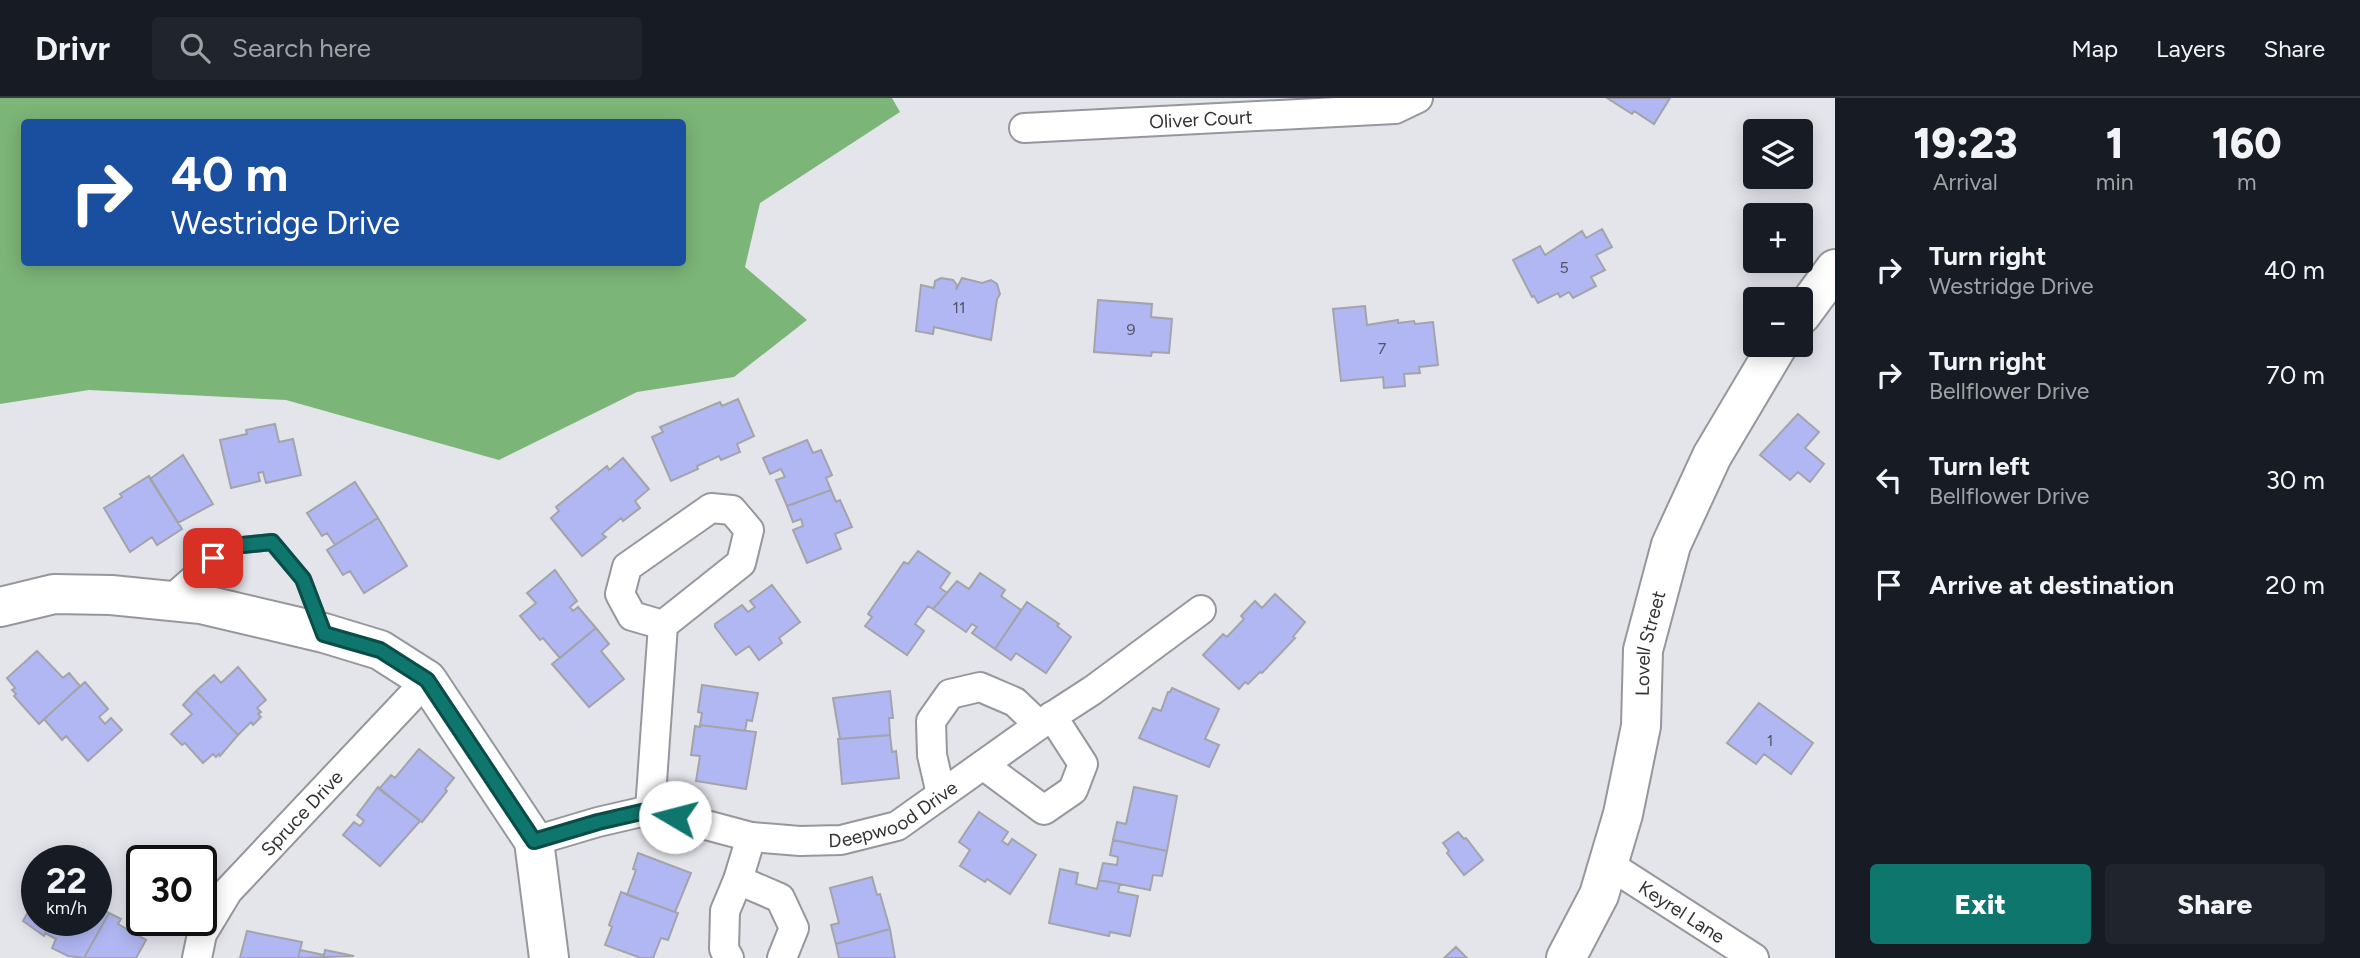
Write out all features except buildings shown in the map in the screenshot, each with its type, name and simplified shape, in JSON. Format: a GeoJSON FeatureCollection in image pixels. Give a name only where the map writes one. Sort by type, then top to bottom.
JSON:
{"type":"FeatureCollection","features":[{"type":"Feature","properties":{"kind":"street","name":"Oliver Court"},"geometry":{"type":"LineString","coordinates":[[1024,128],[1395,109],[1418,98]]}},
{"type":"Feature","properties":{"kind":"street"},"geometry":{"type":"LineString","coordinates":[[1813,299],[1835,269]]}},
{"type":"Feature","properties":{"kind":"street","name":"Lovell Street"},"geometry":{"type":"LineString","coordinates":[[1566,958],[1599,895],[1623,814],[1642,726],[1643,650],[1671,545],[1712,456],[1771,357]]}},
{"type":"Feature","properties":{"kind":"street"},"geometry":{"type":"LineString","coordinates":[[650,810],[663,625],[741,563],[749,530],[732,510],[711,508],[627,567],[620,594],[632,616],[663,625]]}},
{"type":"Feature","properties":{"kind":"street"},"geometry":{"type":"LineString","coordinates":[[0,607],[54,594],[111,595],[201,604],[380,650],[427,680],[534,841],[549,958]]}},
{"type":"Feature","properties":{"kind":"street","name":"Deepwood Drive"},"geometry":{"type":"LineString","coordinates":[[534,841],[650,810],[751,837],[800,841],[841,840],[897,826],[1093,690],[1201,610]]}},
{"type":"Feature","properties":{"kind":"street","name":"Spruce Drive"},"geometry":{"type":"LineString","coordinates":[[197,958],[202,934],[228,891],[427,680]]}},
{"type":"Feature","properties":{"kind":"street"},"geometry":{"type":"LineString","coordinates":[[941,794],[932,755],[931,721],[950,694],[980,687],[1015,702],[1045,721],[1083,764],[1073,790],[1044,810],[983,765]]}},
{"type":"Feature","properties":{"kind":"street"},"geometry":{"type":"LineString","coordinates":[[729,958],[724,948],[725,911],[751,837]]}},
{"type":"Feature","properties":{"kind":"street","name":"Keyrel Lane"},"geometry":{"type":"LineString","coordinates":[[1608,864],[1754,958]]}},
{"type":"Feature","properties":{"kind":"street"},"geometry":{"type":"LineString","coordinates":[[738,880],[780,898],[794,928],[782,958]]}},
{"type":"Feature","properties":{"kind":"lane"},"geometry":{"type":"LineString","coordinates":[[161,600],[193,570],[233,546],[272,542],[303,579],[324,634]]}},
{"type":"Feature","properties":{"kind":"green space"},"geometry":{"type":"Polygon","coordinates":[[[0,98],[892,98],[900,112],[760,203],[745,267],[807,320],[734,377],[637,392],[499,460],[286,400],[89,390],[0,404],[0,98]]]}},
{"type":"Feature","properties":{"kind":"route"},"geometry":{"type":"LineString","coordinates":[[213,558],[233,546],[272,542],[303,579],[324,634],[380,650],[427,680],[534,841],[650,810],[675,817]]}}]}
